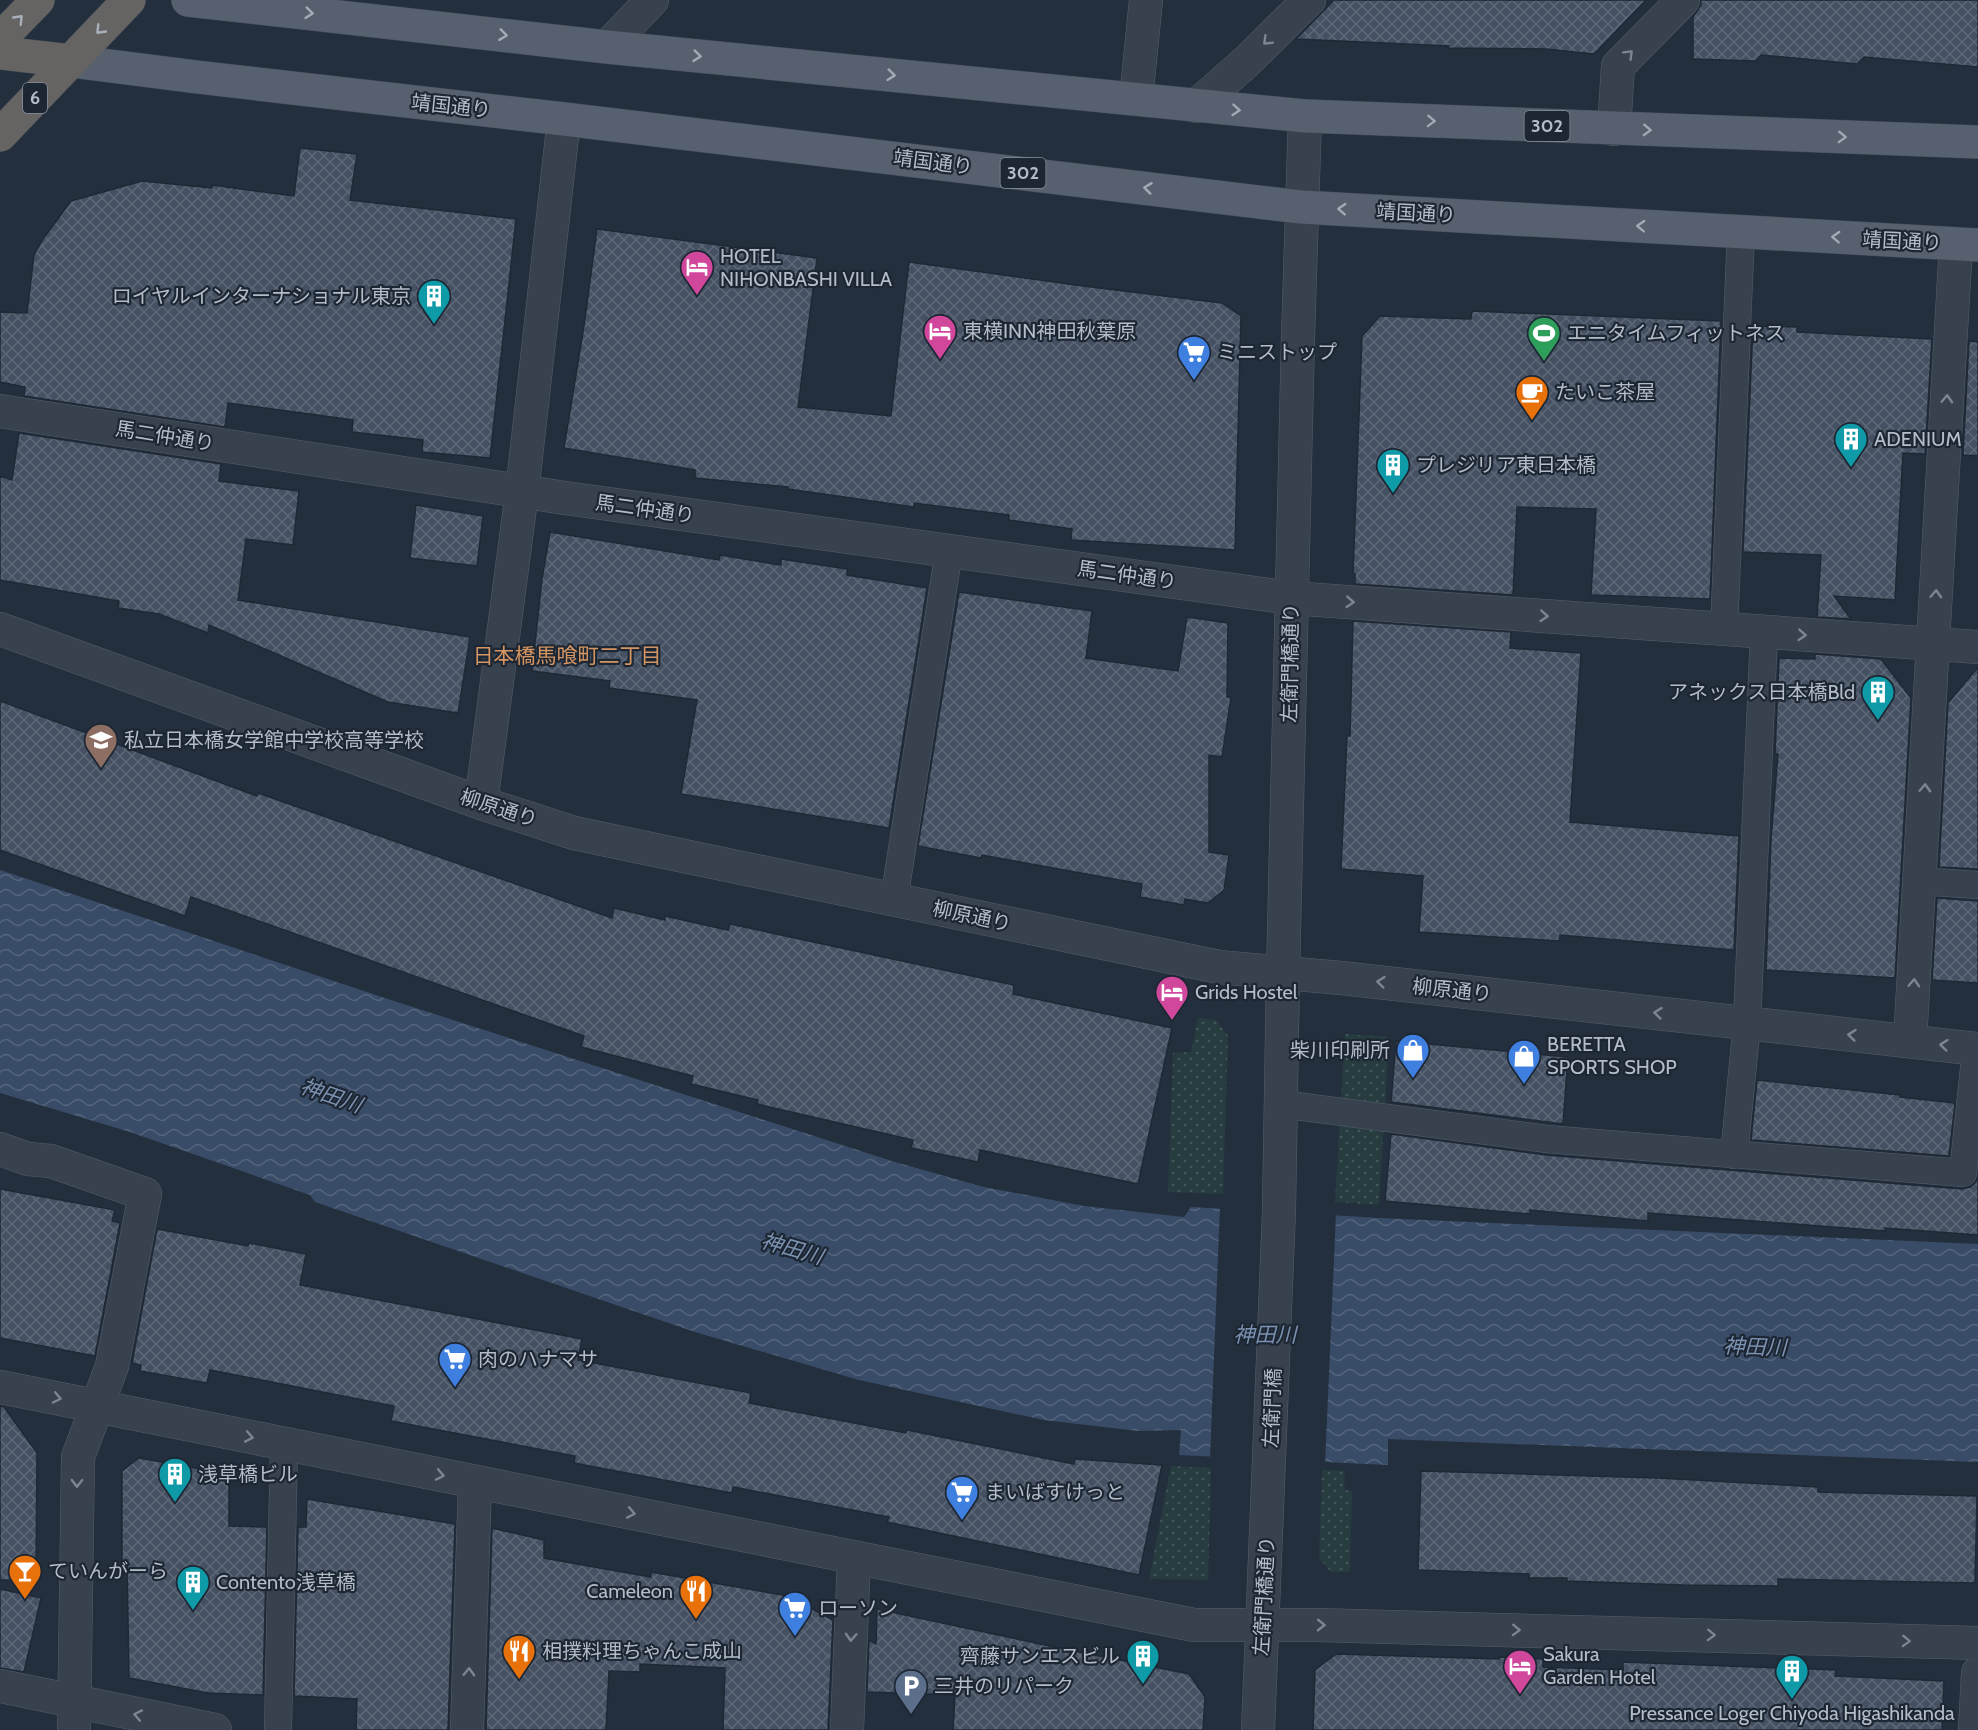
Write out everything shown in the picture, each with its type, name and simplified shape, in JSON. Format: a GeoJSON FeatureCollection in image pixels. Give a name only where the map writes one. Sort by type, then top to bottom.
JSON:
{"type":"FeatureCollection","features":[{"type":"Feature","properties":{"kind":"highway"},"geometry":{"type":"LineString","coordinates":[[0,39],[38,0]]}},
{"type":"Feature","properties":{"kind":"highway","name":"6"},"geometry":{"type":"LineString","coordinates":[[0,135],[129,0]]}},
{"type":"Feature","properties":{"kind":"highway"},"geometry":{"type":"LineString","coordinates":[[0,53],[71,61]]}},
{"type":"Feature","properties":{"kind":"main road","name":"302"},"geometry":{"type":"LineString","coordinates":[[188,0],[607,47],[1305,116],[1978,142]]}},
{"type":"Feature","properties":{"kind":"main road"},"geometry":{"type":"LineString","coordinates":[[374,0],[406,24]]}},
{"type":"Feature","properties":{"kind":"main road","name":"靖国通り"},"geometry":{"type":"LineString","coordinates":[[71,61],[1301,207],[1967,244]]}},
{"type":"Feature","properties":{"kind":"street"},"geometry":{"type":"LineString","coordinates":[[607,47],[652,0]]}},
{"type":"Feature","properties":{"kind":"street"},"geometry":{"type":"LineString","coordinates":[[1136,99],[1146,0]]}},
{"type":"Feature","properties":{"kind":"street"},"geometry":{"type":"LineString","coordinates":[[1196,106],[1245,63],[1309,0]]}},
{"type":"Feature","properties":{"kind":"street"},"geometry":{"type":"LineString","coordinates":[[1614,129],[1618,66],[1683,0]]}},
{"type":"Feature","properties":{"kind":"street","name":"左衛門橋通り"},"geometry":{"type":"LineString","coordinates":[[1280,1210],[1283,973],[1305,116]]}},
{"type":"Feature","properties":{"kind":"street"},"geometry":{"type":"LineString","coordinates":[[481,803],[522,492],[564,119]]}},
{"type":"Feature","properties":{"kind":"street"},"geometry":{"type":"LineString","coordinates":[[1910,1041],[1933,645],[1967,244]]}},
{"type":"Feature","properties":{"kind":"street","name":"馬二仲通り"},"geometry":{"type":"LineString","coordinates":[[0,411],[522,492],[1292,598],[1978,648]]}},
{"type":"Feature","properties":{"kind":"street","name":"柳原通り"},"geometry":{"type":"LineString","coordinates":[[0,629],[481,803],[574,832],[894,900],[1219,967],[1977,1049]]}},
{"type":"Feature","properties":{"kind":"street"},"geometry":{"type":"LineString","coordinates":[[0,1149],[28,1160],[51,1161],[145,1194],[112,1365],[78,1457],[74,1716]]}},
{"type":"Feature","properties":{"kind":"street","name":"左衛門橋"},"geometry":{"type":"LineString","coordinates":[[1270,1463],[1280,1210]]}},
{"type":"Feature","properties":{"kind":"street"},"geometry":{"type":"LineString","coordinates":[[0,1387],[1194,1625],[1262,1624],[1978,1642]]}},
{"type":"Feature","properties":{"kind":"street","name":"左衛門橋通り"},"geometry":{"type":"LineString","coordinates":[[1258,1730],[1270,1463]]}},
{"type":"Feature","properties":{"kind":"street"},"geometry":{"type":"LineString","coordinates":[[466,1730],[475,1482]]}},
{"type":"Feature","properties":{"kind":"street"},"geometry":{"type":"LineString","coordinates":[[847,1730],[854,1558]]}},
{"type":"Feature","properties":{"kind":"street"},"geometry":{"type":"LineString","coordinates":[[1975,1730],[1978,1672]]}},
{"type":"Feature","properties":{"kind":"street"},"geometry":{"type":"LineString","coordinates":[[0,1686],[74,1716],[216,1730]]}},
{"type":"Feature","properties":{"kind":"lane"},"geometry":{"type":"LineString","coordinates":[[1724,630],[1741,232]]}},
{"type":"Feature","properties":{"kind":"lane"},"geometry":{"type":"LineString","coordinates":[[894,900],[949,551]]}},
{"type":"Feature","properties":{"kind":"lane"},"geometry":{"type":"LineString","coordinates":[[1734,1155],[1747,1023],[1764,632]]}},
{"type":"Feature","properties":{"kind":"lane"},"geometry":{"type":"LineString","coordinates":[[1919,881],[1978,885]]}},
{"type":"Feature","properties":{"kind":"lane"},"geometry":{"type":"LineString","coordinates":[[1281,1104],[1547,1139],[1963,1173],[1977,1049]]}},
{"type":"Feature","properties":{"kind":"lane"},"geometry":{"type":"LineString","coordinates":[[278,1730],[284,1444]]}},
{"type":"Feature","properties":{"kind":"green space"},"geometry":{"type":"Polygon","coordinates":[[[1198,1018],[1216,1020],[1228,1036],[1223,1194],[1168,1192],[1173,1053],[1191,1052],[1198,1018]]]}},
{"type":"Feature","properties":{"kind":"green space"},"geometry":{"type":"Polygon","coordinates":[[[1345,1034],[1389,1037],[1379,1205],[1335,1202],[1345,1034]]]}},
{"type":"Feature","properties":{"kind":"green space"},"geometry":{"type":"Polygon","coordinates":[[[1171,1466],[1211,1468],[1208,1580],[1149,1579],[1171,1466]]]}},
{"type":"Feature","properties":{"kind":"green space"},"geometry":{"type":"Polygon","coordinates":[[[1322,1470],[1345,1471],[1344,1490],[1352,1491],[1350,1572],[1331,1572],[1319,1558],[1322,1470]]]}},
{"type":"Feature","properties":{"kind":"water","name":"神田川"},"geometry":{"type":"Polygon","coordinates":[[[0,870],[394,1001],[895,1162],[984,1187],[1084,1206],[1184,1217],[1191,1207],[1379,1218],[1978,1244],[1978,1462],[1388,1439],[1388,1465],[1179,1455],[1181,1430],[1138,1431],[1044,1420],[859,1380],[695,1332],[315,1202],[310,1195],[130,1132],[0,1093],[0,870]]]}},
{"type":"Feature","properties":{"kind":"pier"},"geometry":{"type":"Polygon","coordinates":[[[1220,1206],[1336,1213],[1325,1465],[1210,1459],[1220,1206]]]}},
{"type":"Feature","properties":{"kind":"building"},"geometry":{"type":"Polygon","coordinates":[[[1334,0],[1646,0],[1594,54],[1546,49],[1447,48],[1449,46],[1296,39],[1334,0]]]}},
{"type":"Feature","properties":{"kind":"building"},"geometry":{"type":"Polygon","coordinates":[[[1701,0],[1978,0],[1978,67],[1864,57],[1857,64],[1761,55],[1756,61],[1693,59],[1693,17],[1701,5],[1701,0]]]}},
{"type":"Feature","properties":{"kind":"building"},"geometry":{"type":"Polygon","coordinates":[[[300,148],[357,154],[350,200],[516,219],[490,458],[422,452],[423,440],[352,432],[353,420],[228,403],[225,427],[24,396],[25,387],[0,382],[0,312],[27,313],[34,255],[71,201],[142,181],[212,188],[212,185],[294,196],[300,148]]]}},
{"type":"Feature","properties":{"kind":"building"},"geometry":{"type":"Polygon","coordinates":[[[597,229],[817,258],[798,407],[891,416],[909,262],[1222,303],[1241,316],[1235,550],[1071,540],[1072,529],[1009,520],[1009,515],[914,503],[914,507],[788,489],[788,487],[695,478],[695,470],[564,448],[597,229]]]}},
{"type":"Feature","properties":{"kind":"building"},"geometry":{"type":"Polygon","coordinates":[[[1472,311],[1721,321],[1710,599],[1591,595],[1596,509],[1517,507],[1513,595],[1355,584],[1355,574],[1353,574],[1362,336],[1380,316],[1471,319],[1472,311]]]}},
{"type":"Feature","properties":{"kind":"building"},"geometry":{"type":"Polygon","coordinates":[[[1753,326],[1797,327],[1797,332],[1932,339],[1925,454],[1903,453],[1895,600],[1834,596],[1851,619],[1817,617],[1821,555],[1743,552],[1753,326]]]}},
{"type":"Feature","properties":{"kind":"building"},"geometry":{"type":"Polygon","coordinates":[[[1969,341],[1978,342],[1978,456],[1963,455],[1969,341]]]}},
{"type":"Feature","properties":{"kind":"building"},"geometry":{"type":"Polygon","coordinates":[[[19,433],[221,464],[219,481],[299,491],[293,545],[246,539],[238,600],[470,637],[458,713],[388,702],[209,625],[208,633],[159,614],[118,608],[119,601],[0,580],[0,476],[12,480],[19,433]]]}},
{"type":"Feature","properties":{"kind":"building"},"geometry":{"type":"Polygon","coordinates":[[[416,505],[483,516],[477,566],[410,558],[416,505]]]}},
{"type":"Feature","properties":{"kind":"building"},"geometry":{"type":"Polygon","coordinates":[[[550,532],[719,560],[720,555],[781,565],[781,559],[847,569],[847,575],[927,588],[889,828],[681,794],[697,700],[609,688],[610,681],[532,671],[542,579],[550,532]]]}},
{"type":"Feature","properties":{"kind":"building"},"geometry":{"type":"Polygon","coordinates":[[[959,592],[1092,611],[1086,658],[1178,671],[1187,617],[1228,623],[1227,697],[1231,697],[1222,757],[1209,755],[1209,852],[1229,855],[1224,890],[1208,903],[1185,899],[1184,905],[1140,897],[1142,884],[982,855],[981,858],[918,846],[959,592]]]}},
{"type":"Feature","properties":{"kind":"building"},"geometry":{"type":"Polygon","coordinates":[[[1353,621],[1511,632],[1510,648],[1581,653],[1570,822],[1739,836],[1734,950],[1560,935],[1559,941],[1419,932],[1423,876],[1341,869],[1347,736],[1350,736],[1353,621]]]}},
{"type":"Feature","properties":{"kind":"building"},"geometry":{"type":"Polygon","coordinates":[[[1815,654],[1881,659],[1911,698],[1895,978],[1766,970],[1771,839],[1778,754],[1775,754],[1779,658],[1815,659],[1815,654]]]}},
{"type":"Feature","properties":{"kind":"building"},"geometry":{"type":"Polygon","coordinates":[[[1978,667],[1978,869],[1939,867],[1948,703],[1978,667]]]}},
{"type":"Feature","properties":{"kind":"building"},"geometry":{"type":"Polygon","coordinates":[[[0,701],[257,796],[258,793],[612,918],[614,908],[665,920],[665,916],[728,930],[730,924],[1014,985],[1013,994],[1172,1028],[1138,1184],[980,1150],[978,1162],[911,1148],[913,1140],[757,1104],[758,1100],[691,1084],[693,1076],[581,1047],[584,1036],[191,897],[185,916],[0,850],[0,701]]]}},
{"type":"Feature","properties":{"kind":"building"},"geometry":{"type":"Polygon","coordinates":[[[1937,898],[1978,901],[1978,983],[1932,980],[1937,898]]]}},
{"type":"Feature","properties":{"kind":"building"},"geometry":{"type":"Polygon","coordinates":[[[1396,1041],[1568,1057],[1563,1124],[1391,1102],[1396,1041]]]}},
{"type":"Feature","properties":{"kind":"building"},"geometry":{"type":"Polygon","coordinates":[[[1757,1080],[1955,1103],[1949,1156],[1751,1140],[1757,1080]]]}},
{"type":"Feature","properties":{"kind":"building"},"geometry":{"type":"Polygon","coordinates":[[[1391,1134],[1546,1155],[1962,1189],[1970,1187],[1978,1177],[1978,1235],[1885,1228],[1885,1231],[1648,1213],[1648,1221],[1530,1210],[1530,1214],[1385,1201],[1391,1134]]]}},
{"type":"Feature","properties":{"kind":"building"},"geometry":{"type":"Polygon","coordinates":[[[0,1189],[115,1210],[112,1221],[120,1223],[95,1356],[0,1338],[0,1189]]]}},
{"type":"Feature","properties":{"kind":"building"},"geometry":{"type":"Polygon","coordinates":[[[157,1229],[306,1254],[300,1285],[582,1339],[578,1360],[751,1393],[749,1403],[906,1433],[907,1430],[1074,1464],[1075,1459],[1162,1465],[1139,1575],[887,1522],[889,1517],[733,1487],[732,1493],[574,1463],[575,1456],[391,1421],[394,1406],[210,1370],[207,1383],[140,1371],[141,1365],[132,1363],[157,1229]]]}},
{"type":"Feature","properties":{"kind":"building"},"geometry":{"type":"Polygon","coordinates":[[[0,1406],[4,1407],[37,1453],[36,1580],[0,1580],[0,1406]]]}},
{"type":"Feature","properties":{"kind":"building"},"geometry":{"type":"Polygon","coordinates":[[[139,1458],[229,1474],[229,1526],[267,1527],[263,1695],[208,1693],[129,1678],[127,1562],[122,1562],[122,1471],[139,1458]]]}},
{"type":"Feature","properties":{"kind":"building"},"geometry":{"type":"Polygon","coordinates":[[[1421,1471],[1658,1478],[1818,1487],[1818,1492],[1977,1496],[1975,1583],[1778,1579],[1778,1586],[1683,1585],[1567,1581],[1567,1578],[1529,1578],[1529,1574],[1418,1570],[1421,1471]]]}},
{"type":"Feature","properties":{"kind":"building"},"geometry":{"type":"Polygon","coordinates":[[[307,1499],[455,1524],[448,1730],[356,1730],[357,1699],[294,1696],[298,1527],[306,1527],[307,1499]]]}},
{"type":"Feature","properties":{"kind":"building"},"geometry":{"type":"Polygon","coordinates":[[[492,1528],[544,1540],[544,1558],[651,1577],[651,1572],[788,1596],[833,1620],[828,1730],[723,1730],[725,1668],[640,1664],[640,1672],[609,1671],[606,1730],[486,1730],[492,1528]]]}},
{"type":"Feature","properties":{"kind":"building"},"geometry":{"type":"Polygon","coordinates":[[[0,1589],[41,1598],[24,1672],[0,1668],[0,1589]]]}},
{"type":"Feature","properties":{"kind":"building"},"geometry":{"type":"Polygon","coordinates":[[[877,1609],[1189,1674],[1205,1697],[1203,1730],[953,1730],[955,1695],[867,1692],[869,1640],[876,1644],[877,1609]]]}},
{"type":"Feature","properties":{"kind":"building"},"geometry":{"type":"Polygon","coordinates":[[[1336,1654],[1543,1659],[1543,1667],[1623,1670],[1623,1662],[1836,1670],[1835,1676],[1944,1681],[1942,1730],[1313,1730],[1315,1670],[1336,1654]]]}},
{"type":"Feature","properties":{"kind":"place","name":"HOTEL NIHONBASHI VILLA"},"geometry":{"type":"Point","coordinates":[697,296]}},
{"type":"Feature","properties":{"kind":"place","name":"ロイヤルインターナショナル東京"},"geometry":{"type":"Point","coordinates":[434,325]}},
{"type":"Feature","properties":{"kind":"place","name":"東横INN神田秋葉原"},"geometry":{"type":"Point","coordinates":[940,360]}},
{"type":"Feature","properties":{"kind":"place","name":"エニタイムフィットネス"},"geometry":{"type":"Point","coordinates":[1544,362]}},
{"type":"Feature","properties":{"kind":"place","name":"ミニストップ"},"geometry":{"type":"Point","coordinates":[1194,381]}},
{"type":"Feature","properties":{"kind":"place","name":"たいこ茶屋"},"geometry":{"type":"Point","coordinates":[1532,421]}},
{"type":"Feature","properties":{"kind":"place","name":"ADENIUM"},"geometry":{"type":"Point","coordinates":[1851,468]}},
{"type":"Feature","properties":{"kind":"place","name":"プレジリア東日本橋"},"geometry":{"type":"Point","coordinates":[1393,494]}},
{"type":"Feature","properties":{"kind":"place","name":"アネックス日本橋Bld"},"geometry":{"type":"Point","coordinates":[1878,721]}},
{"type":"Feature","properties":{"kind":"place","name":"私立日本橋女学館中学校高等学校"},"geometry":{"type":"Point","coordinates":[101,769]}},
{"type":"Feature","properties":{"kind":"place","name":"Grids Hostel"},"geometry":{"type":"Point","coordinates":[1172,1021]}},
{"type":"Feature","properties":{"kind":"place","name":"柴川印刷所"},"geometry":{"type":"Point","coordinates":[1413,1079]}},
{"type":"Feature","properties":{"kind":"place","name":"BERETTA SPORTS SHOP"},"geometry":{"type":"Point","coordinates":[1524,1085]}},
{"type":"Feature","properties":{"kind":"place","name":"肉のハナマサ"},"geometry":{"type":"Point","coordinates":[455,1388]}},
{"type":"Feature","properties":{"kind":"place","name":"浅草橋ビル"},"geometry":{"type":"Point","coordinates":[175,1503]}},
{"type":"Feature","properties":{"kind":"place","name":"まいばすけっと"},"geometry":{"type":"Point","coordinates":[962,1521]}},
{"type":"Feature","properties":{"kind":"place","name":"ていんがーら"},"geometry":{"type":"Point","coordinates":[25,1600]}},
{"type":"Feature","properties":{"kind":"place","name":"Contento浅草橋"},"geometry":{"type":"Point","coordinates":[193,1611]}},
{"type":"Feature","properties":{"kind":"place","name":"Cameleon"},"geometry":{"type":"Point","coordinates":[696,1620]}},
{"type":"Feature","properties":{"kind":"place","name":"ローソン"},"geometry":{"type":"Point","coordinates":[795,1637]}},
{"type":"Feature","properties":{"kind":"place","name":"相撲料理ちゃんこ成山"},"geometry":{"type":"Point","coordinates":[519,1680]}},
{"type":"Feature","properties":{"kind":"place","name":"齊藤サンエスビル"},"geometry":{"type":"Point","coordinates":[1143,1685]}},
{"type":"Feature","properties":{"kind":"place","name":"Sakura Garden Hotel"},"geometry":{"type":"Point","coordinates":[1520,1695]}},
{"type":"Feature","properties":{"kind":"place","name":"Pressance Loger Chiyoda Higashikanda"},"geometry":{"type":"Point","coordinates":[1792,1700]}},
{"type":"Feature","properties":{"kind":"place","name":"三井のリパーク"},"geometry":{"type":"Point","coordinates":[911,1715]}},
{"type":"Feature","properties":{"kind":"district","name":"日本橋馬喰町二丁目"},"geometry":{"type":"Point","coordinates":[567,656]}}]}
